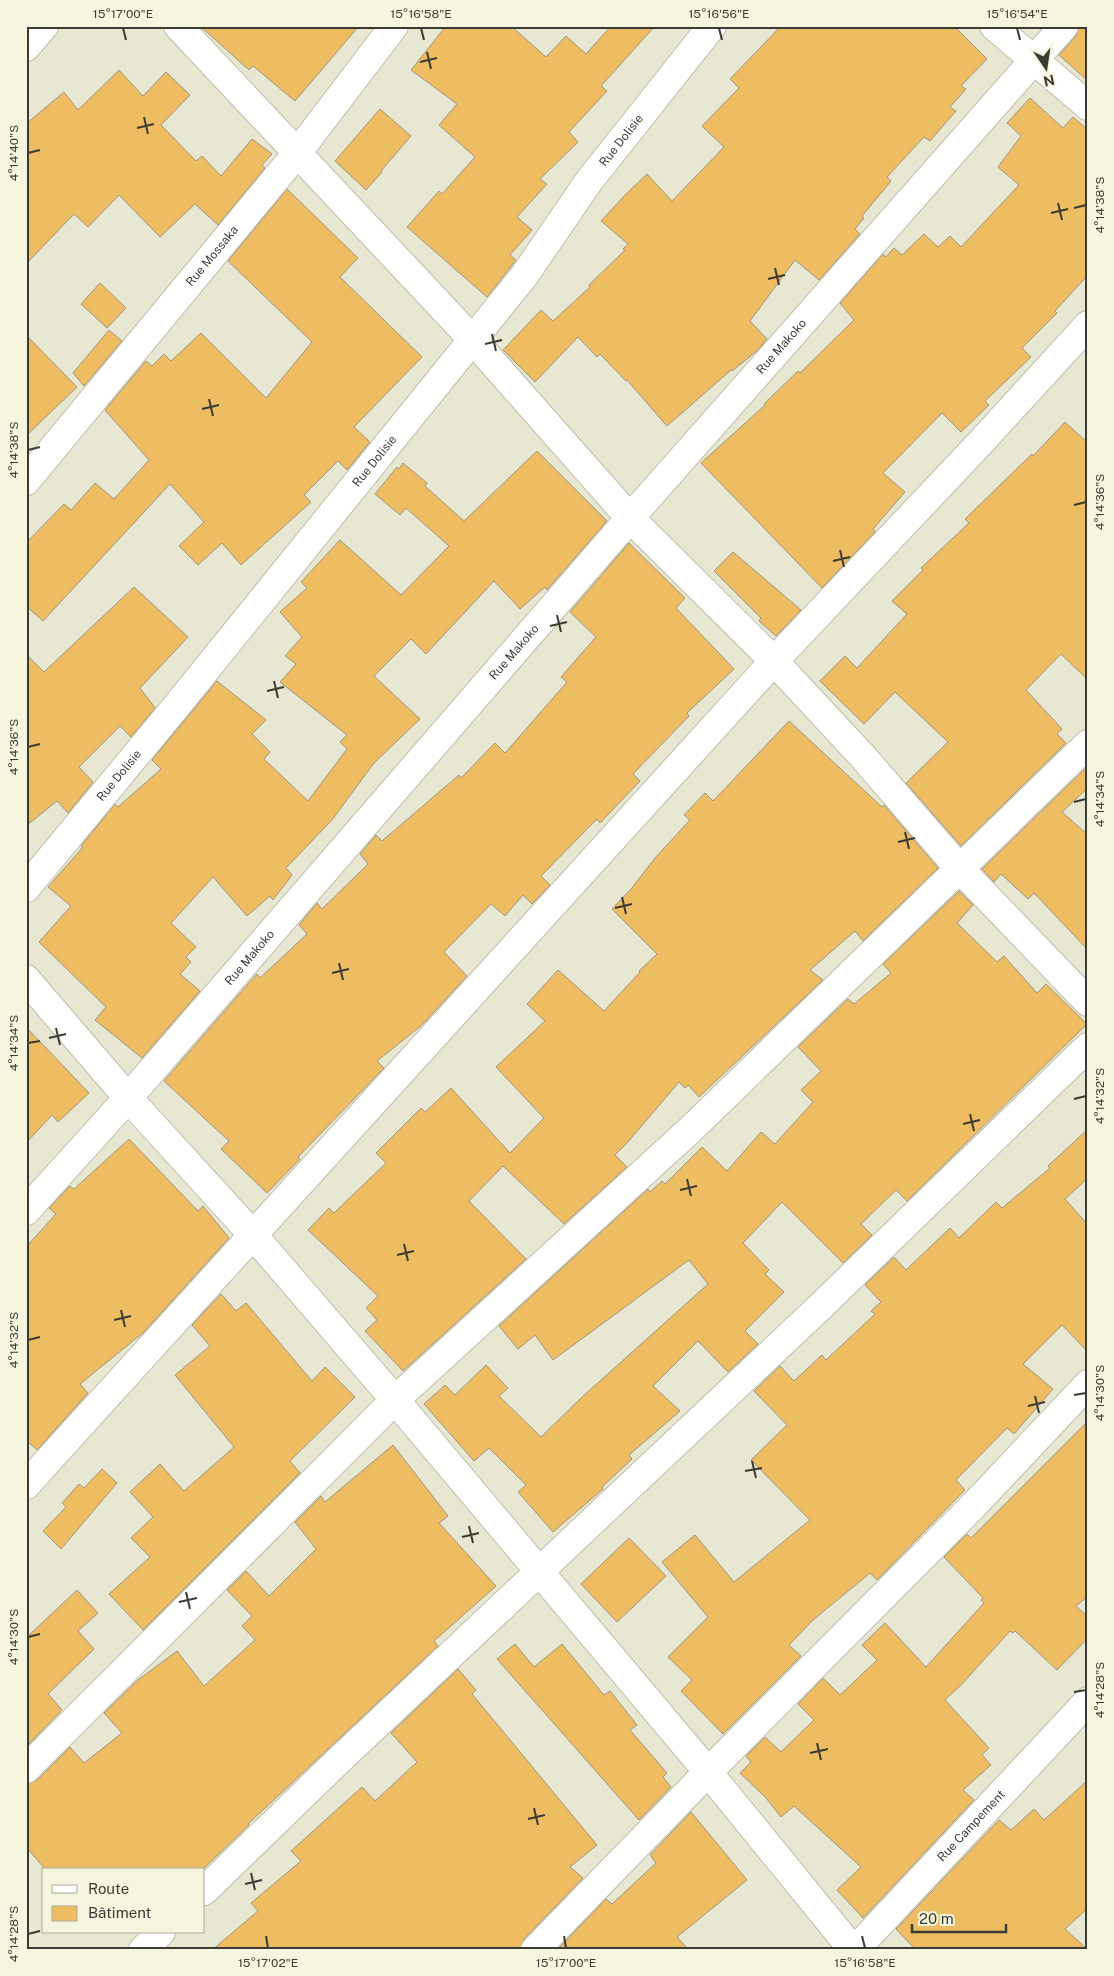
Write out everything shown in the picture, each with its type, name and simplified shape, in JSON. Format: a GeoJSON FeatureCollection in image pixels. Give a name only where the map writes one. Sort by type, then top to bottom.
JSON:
{"type":"FeatureCollection","features":[{"type":"Feature","properties":{"kind":"street"},"geometry":{"type":"LineString","coordinates":[[26,48],[44,26]]}},
{"type":"Feature","properties":{"kind":"street"},"geometry":{"type":"LineString","coordinates":[[178,26],[472,339],[630,518],[774,661],[865,759],[959,868],[1088,1002]]}},
{"type":"Feature","properties":{"kind":"street","name":"Rue Mossaka"},"geometry":{"type":"LineString","coordinates":[[26,481],[298,152],[394,26]]}},
{"type":"Feature","properties":{"kind":"street","name":"Rue Dolisie"},"geometry":{"type":"LineString","coordinates":[[26,888],[179,703],[524,276],[590,182],[712,26]]}},
{"type":"Feature","properties":{"kind":"street"},"geometry":{"type":"LineString","coordinates":[[994,26],[1088,106]]}},
{"type":"Feature","properties":{"kind":"street","name":"Rue Makoko"},"geometry":{"type":"LineString","coordinates":[[26,1211],[128,1098],[630,518],[1064,26]]}},
{"type":"Feature","properties":{"kind":"street"},"geometry":{"type":"LineString","coordinates":[[26,1484],[774,661],[982,441],[1088,325]]}},
{"type":"Feature","properties":{"kind":"street"},"geometry":{"type":"LineString","coordinates":[[26,1769],[395,1400],[692,1128],[1088,744]]}},
{"type":"Feature","properties":{"kind":"street"},"geometry":{"type":"LineString","coordinates":[[26,979],[128,1098],[253,1235],[395,1400],[708,1772],[854,1950]]}},
{"type":"Feature","properties":{"kind":"street"},"geometry":{"type":"LineString","coordinates":[[205,1890],[343,1756],[821,1306],[1088,1047]]}},
{"type":"Feature","properties":{"kind":"street"},"geometry":{"type":"LineString","coordinates":[[535,1950],[708,1772],[976,1502],[1088,1384]]}},
{"type":"Feature","properties":{"kind":"street","name":"Rue Campement"},"geometry":{"type":"LineString","coordinates":[[854,1950],[1088,1701]]}},
{"type":"Feature","properties":{"kind":"street"},"geometry":{"type":"LineString","coordinates":[[142,1950],[159,1934]]}},
{"type":"Feature","properties":{"kind":"building"},"geometry":{"type":"Polygon","coordinates":[[[200,26],[359,26],[295,101],[253,66],[249,70],[200,26]]]}},
{"type":"Feature","properties":{"kind":"building"},"geometry":{"type":"Polygon","coordinates":[[[446,26],[511,26],[546,57],[566,36],[586,54],[611,26],[655,26],[601,86],[607,91],[569,132],[578,142],[540,179],[547,184],[517,217],[532,230],[510,255],[516,260],[487,297],[407,227],[439,191],[442,194],[475,157],[439,125],[457,104],[411,70],[446,26]]]}},
{"type":"Feature","properties":{"kind":"building"},"geometry":{"type":"Polygon","coordinates":[[[781,26],[954,26],[987,59],[961,86],[966,89],[950,107],[956,111],[930,141],[924,137],[887,177],[891,181],[862,216],[864,218],[855,229],[860,234],[819,280],[795,260],[750,321],[767,339],[758,350],[731,370],[667,426],[627,380],[600,354],[597,357],[578,337],[535,382],[503,350],[541,310],[553,321],[590,287],[589,285],[625,250],[623,249],[628,244],[601,221],[647,174],[672,201],[724,147],[702,126],[739,88],[730,79],[781,26]]]}},
{"type":"Feature","properties":{"kind":"building"},"geometry":{"type":"Polygon","coordinates":[[[1079,26],[1088,26],[1088,81],[1059,55],[1076,36],[1079,26]]]}},
{"type":"Feature","properties":{"kind":"building"},"geometry":{"type":"Polygon","coordinates":[[[119,70],[143,96],[166,72],[190,95],[161,125],[196,161],[202,156],[221,176],[252,139],[272,154],[262,165],[265,168],[218,225],[195,204],[160,237],[119,195],[88,227],[74,214],[26,264],[26,124],[64,92],[78,110],[119,70]]]}},
{"type":"Feature","properties":{"kind":"building"},"geometry":{"type":"Polygon","coordinates":[[[1030,98],[1063,128],[1073,117],[1088,130],[1088,275],[1055,311],[1057,313],[1022,348],[1031,357],[985,401],[989,405],[961,432],[942,413],[883,473],[905,492],[873,529],[875,532],[822,588],[701,463],[765,405],[798,371],[800,373],[854,320],[840,303],[883,254],[886,257],[894,248],[902,255],[924,234],[938,247],[950,236],[961,247],[1019,185],[998,167],[1021,136],[1007,123],[1030,98]]]}},
{"type":"Feature","properties":{"kind":"building"},"geometry":{"type":"Polygon","coordinates":[[[380,109],[411,136],[366,190],[335,161],[380,109]]]}},
{"type":"Feature","properties":{"kind":"building"},"geometry":{"type":"Polygon","coordinates":[[[287,189],[358,258],[340,277],[422,357],[354,427],[370,442],[347,470],[338,461],[304,495],[311,502],[241,565],[222,543],[198,565],[179,546],[204,522],[170,484],[43,621],[26,606],[26,543],[64,504],[71,510],[95,483],[114,499],[149,460],[105,410],[146,361],[152,366],[164,354],[171,361],[201,333],[266,398],[312,342],[228,261],[287,189]]]}},
{"type":"Feature","properties":{"kind":"building"},"geometry":{"type":"Polygon","coordinates":[[[100,283],[126,308],[107,328],[81,304],[100,283]]]}},
{"type":"Feature","properties":{"kind":"building"},"geometry":{"type":"Polygon","coordinates":[[[109,330],[122,341],[84,386],[73,373],[109,330]]]}},
{"type":"Feature","properties":{"kind":"building"},"geometry":{"type":"Polygon","coordinates":[[[26,335],[77,387],[26,436],[26,335]]]}},
{"type":"Feature","properties":{"kind":"building"},"geometry":{"type":"Polygon","coordinates":[[[1065,422],[1088,443],[1088,680],[1061,654],[1026,690],[1062,729],[1057,734],[1066,743],[961,846],[906,783],[948,742],[895,692],[864,724],[820,681],[845,656],[857,668],[907,614],[892,601],[923,570],[921,568],[969,523],[965,519],[1032,454],[1033,456],[1065,422]]]}},
{"type":"Feature","properties":{"kind":"building"},"geometry":{"type":"Polygon","coordinates":[[[537,451],[607,521],[547,590],[545,587],[520,609],[494,581],[426,654],[411,639],[374,676],[420,719],[374,763],[332,820],[286,868],[292,875],[273,900],[270,896],[247,916],[213,877],[171,923],[196,947],[186,957],[191,962],[180,974],[200,991],[142,1058],[95,1020],[106,1007],[39,942],[71,906],[48,887],[83,847],[81,846],[115,804],[118,807],[161,769],[152,760],[217,681],[266,720],[252,734],[270,752],[264,759],[308,801],[347,749],[340,742],[347,735],[280,682],[296,664],[285,656],[302,637],[280,612],[307,588],[301,582],[340,540],[401,595],[449,546],[406,508],[400,515],[375,494],[397,467],[399,469],[403,463],[427,483],[425,486],[464,521],[537,451]]]}},
{"type":"Feature","properties":{"kind":"building"},"geometry":{"type":"Polygon","coordinates":[[[629,543],[685,598],[676,608],[734,669],[687,713],[689,716],[633,774],[640,781],[600,823],[597,819],[541,876],[550,885],[532,904],[523,895],[505,916],[491,904],[444,952],[467,976],[422,1025],[377,1061],[384,1068],[298,1157],[300,1159],[267,1193],[221,1149],[229,1141],[164,1081],[257,974],[260,978],[307,934],[299,925],[317,903],[322,909],[368,864],[360,854],[376,835],[382,841],[459,775],[461,778],[495,743],[505,753],[567,682],[561,677],[596,637],[570,612],[629,543]]]}},
{"type":"Feature","properties":{"kind":"building"},"geometry":{"type":"Polygon","coordinates":[[[733,552],[801,610],[776,636],[759,621],[761,618],[714,571],[733,552]]]}},
{"type":"Feature","properties":{"kind":"building"},"geometry":{"type":"Polygon","coordinates":[[[134,587],[188,637],[140,688],[155,708],[131,737],[120,726],[79,767],[93,782],[68,813],[57,801],[26,826],[26,654],[44,672],[134,587]]]}},
{"type":"Feature","properties":{"kind":"building"},"geometry":{"type":"Polygon","coordinates":[[[789,721],[882,807],[884,805],[938,868],[863,941],[855,931],[810,970],[823,980],[699,1097],[688,1085],[685,1088],[679,1082],[615,1155],[627,1167],[564,1224],[503,1166],[469,1201],[526,1259],[403,1371],[365,1331],[377,1320],[366,1308],[378,1296],[308,1230],[329,1208],[334,1213],[386,1163],[376,1153],[421,1108],[425,1112],[451,1088],[510,1153],[544,1118],[496,1067],[545,1021],[527,1004],[558,970],[604,1011],[639,971],[657,954],[612,909],[690,820],[684,815],[705,793],[713,801],[789,721]]]}},
{"type":"Feature","properties":{"kind":"building"},"geometry":{"type":"Polygon","coordinates":[[[1088,766],[1088,788],[1062,812],[1088,835],[1088,950],[1034,893],[1028,899],[1001,874],[994,882],[982,869],[1088,766]]]}},
{"type":"Feature","properties":{"kind":"building"},"geometry":{"type":"Polygon","coordinates":[[[959,891],[973,905],[957,923],[997,962],[1004,956],[1037,993],[1046,984],[1087,1024],[907,1201],[896,1190],[861,1224],[872,1235],[843,1263],[782,1202],[743,1243],[769,1270],[765,1274],[784,1292],[745,1331],[758,1344],[728,1372],[698,1341],[653,1386],[680,1411],[629,1455],[632,1459],[602,1487],[603,1489],[553,1532],[518,1492],[526,1485],[489,1448],[474,1461],[424,1404],[445,1385],[455,1395],[486,1365],[508,1388],[499,1396],[541,1437],[581,1398],[708,1284],[689,1260],[553,1360],[535,1335],[518,1349],[499,1326],[648,1189],[650,1192],[662,1181],[665,1184],[702,1147],[727,1171],[761,1132],[775,1144],[813,1102],[801,1090],[821,1071],[798,1047],[848,999],[854,1004],[891,973],[883,964],[959,891]]]}},
{"type":"Feature","properties":{"kind":"building"},"geometry":{"type":"Polygon","coordinates":[[[26,1027],[89,1093],[58,1122],[52,1115],[26,1143],[26,1027]]]}},
{"type":"Feature","properties":{"kind":"building"},"geometry":{"type":"Polygon","coordinates":[[[1088,1129],[1088,1178],[1065,1199],[1088,1225],[1088,1352],[1062,1325],[1023,1364],[1053,1389],[1014,1434],[1007,1428],[956,1480],[965,1490],[877,1580],[870,1573],[813,1620],[789,1645],[801,1656],[723,1734],[681,1691],[692,1680],[668,1657],[708,1617],[662,1562],[695,1535],[734,1582],[810,1520],[751,1460],[787,1425],[754,1391],[780,1366],[794,1381],[822,1355],[826,1360],[875,1314],[871,1311],[881,1302],[865,1285],[894,1257],[906,1270],[950,1228],[959,1238],[996,1202],[1002,1208],[1050,1168],[1048,1166],[1088,1129]]]}},
{"type":"Feature","properties":{"kind":"building"},"geometry":{"type":"Polygon","coordinates":[[[129,1139],[198,1211],[203,1206],[229,1238],[144,1332],[80,1384],[88,1393],[37,1450],[26,1440],[26,1247],[56,1214],[49,1208],[70,1186],[74,1189],[129,1139]]]}},
{"type":"Feature","properties":{"kind":"building"},"geometry":{"type":"Polygon","coordinates":[[[221,1294],[236,1311],[246,1303],[312,1381],[325,1367],[355,1397],[290,1461],[300,1473],[143,1630],[109,1594],[150,1557],[131,1538],[153,1517],[130,1492],[160,1464],[184,1491],[234,1447],[175,1375],[210,1346],[192,1325],[221,1294]]]}},
{"type":"Feature","properties":{"kind":"building"},"geometry":{"type":"Polygon","coordinates":[[[1088,1421],[1088,1596],[1076,1606],[1088,1617],[1088,1638],[1057,1670],[1015,1631],[1013,1633],[1010,1631],[945,1700],[989,1748],[982,1755],[991,1765],[963,1790],[974,1800],[863,1918],[837,1890],[861,1867],[794,1806],[781,1817],[766,1798],[740,1773],[751,1762],[746,1756],[765,1737],[781,1752],[814,1720],[798,1704],[823,1678],[840,1695],[877,1660],[862,1645],[885,1623],[926,1667],[984,1603],[981,1600],[983,1598],[944,1557],[967,1534],[971,1538],[1088,1421]]]}},
{"type":"Feature","properties":{"kind":"building"},"geometry":{"type":"Polygon","coordinates":[[[393,1445],[448,1516],[439,1523],[496,1586],[434,1641],[438,1646],[248,1824],[204,1868],[44,1868],[26,1847],[26,1784],[37,1780],[70,1747],[84,1763],[122,1733],[104,1713],[138,1680],[177,1651],[204,1686],[255,1640],[242,1626],[252,1616],[227,1590],[246,1571],[269,1596],[316,1549],[295,1522],[321,1496],[325,1502],[393,1445]]]}},
{"type":"Feature","properties":{"kind":"building"},"geometry":{"type":"Polygon","coordinates":[[[102,1469],[117,1483],[61,1549],[43,1531],[66,1507],[62,1503],[79,1484],[84,1488],[102,1469]]]}},
{"type":"Feature","properties":{"kind":"building"},"geometry":{"type":"Polygon","coordinates":[[[629,1538],[666,1576],[617,1622],[581,1584],[629,1538]]]}},
{"type":"Feature","properties":{"kind":"building"},"geometry":{"type":"Polygon","coordinates":[[[77,1590],[98,1613],[78,1631],[94,1649],[48,1694],[62,1710],[26,1747],[26,1638],[77,1590]]]}},
{"type":"Feature","properties":{"kind":"building"},"geometry":{"type":"Polygon","coordinates":[[[515,1644],[534,1667],[562,1644],[604,1695],[610,1691],[637,1725],[630,1730],[667,1773],[663,1777],[671,1787],[639,1820],[497,1659],[515,1644]]]}},
{"type":"Feature","properties":{"kind":"building"},"geometry":{"type":"Polygon","coordinates":[[[458,1669],[476,1690],[472,1694],[597,1845],[570,1867],[583,1878],[524,1939],[520,1950],[212,1950],[258,1911],[251,1903],[301,1861],[291,1851],[362,1787],[375,1801],[417,1762],[391,1733],[458,1669]]]}},
{"type":"Feature","properties":{"kind":"building"},"geometry":{"type":"Polygon","coordinates":[[[1088,1780],[1088,1908],[1065,1929],[1088,1950],[916,1950],[896,1929],[999,1820],[1011,1830],[1034,1809],[1044,1820],[1088,1780]]]}},
{"type":"Feature","properties":{"kind":"building"},"geometry":{"type":"Polygon","coordinates":[[[691,1812],[747,1880],[677,1937],[689,1950],[557,1950],[606,1899],[612,1904],[656,1863],[650,1855],[691,1812]]]}}]}
